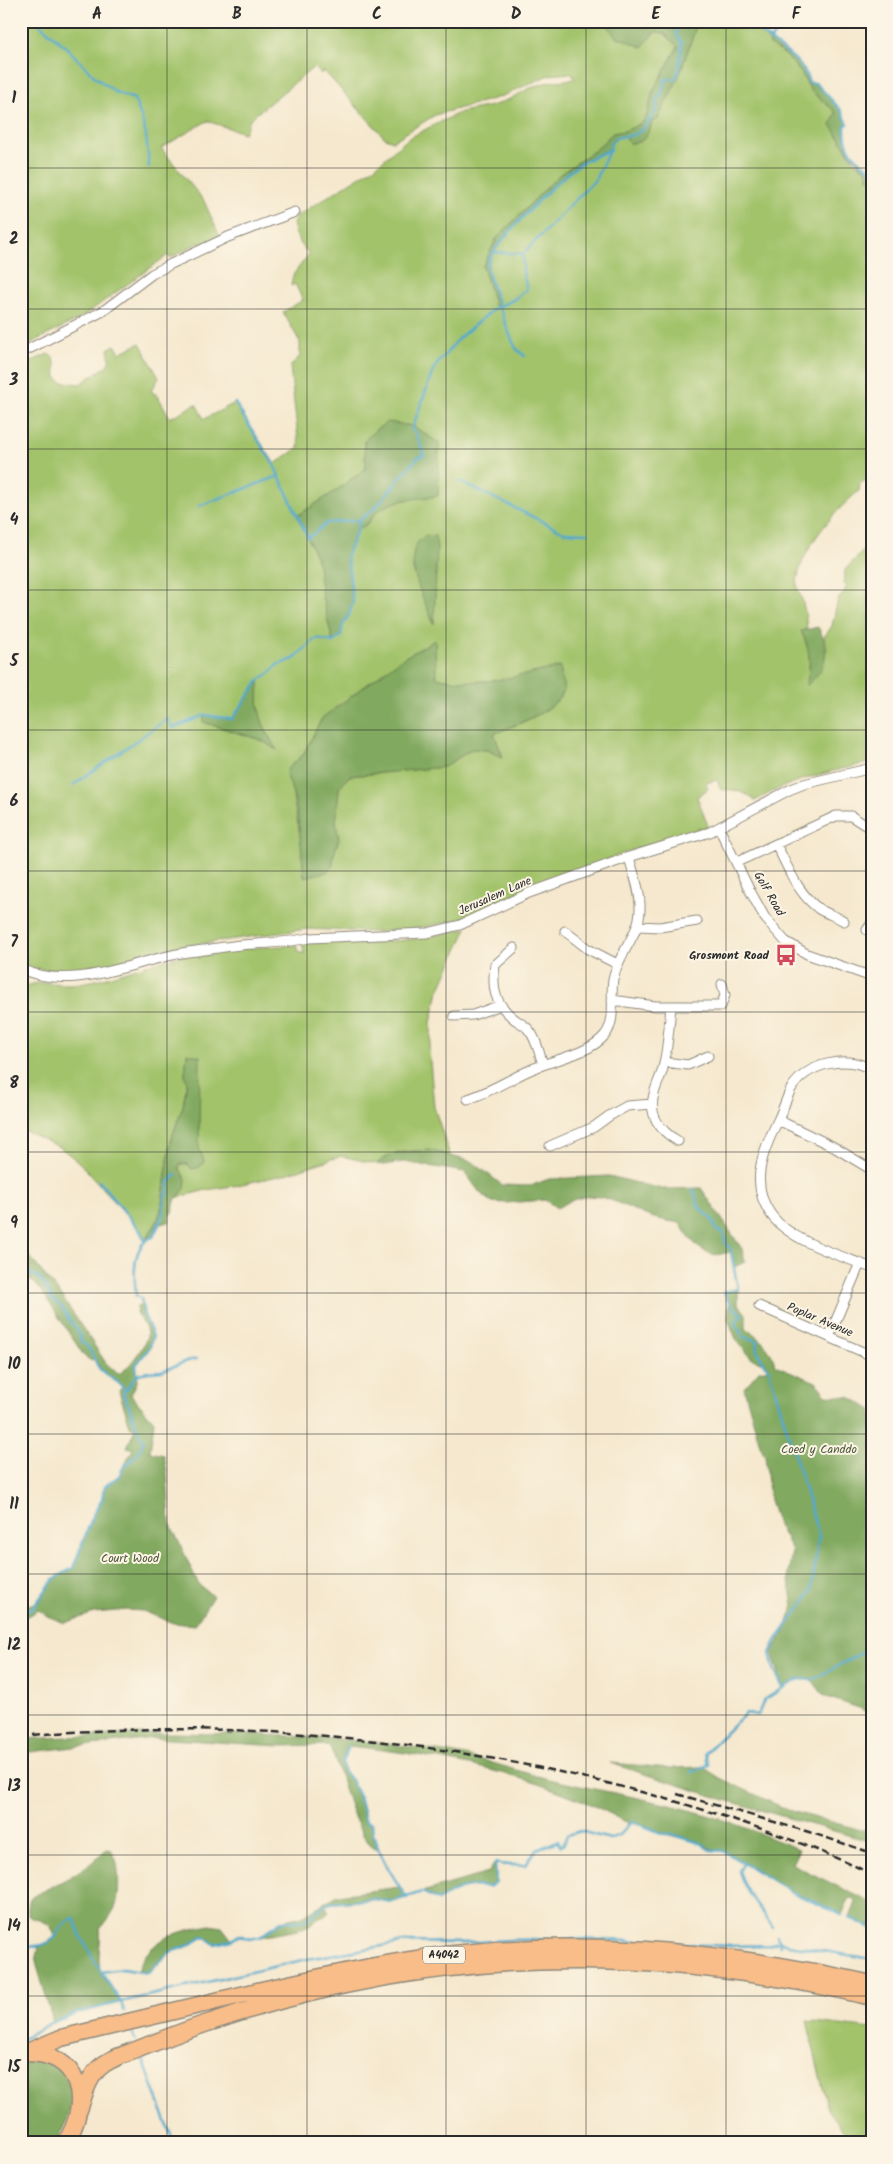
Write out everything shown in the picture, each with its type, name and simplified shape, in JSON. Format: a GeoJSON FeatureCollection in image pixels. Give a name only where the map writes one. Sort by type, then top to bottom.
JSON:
{"type":"FeatureCollection","features":[{"type":"Feature","properties":{"kind":"highway","name":"A4042"},"geometry":{"type":"LineString","coordinates":[[23,2054],[61,2038],[323,1976],[396,1962],[473,1952],[571,1947],[670,1951],[762,1962],[872,1984]]}},
{"type":"Feature","properties":{"kind":"highway","name":"A4042"},"geometry":{"type":"LineString","coordinates":[[79,2110],[94,2074],[104,2064],[170,2036],[256,2007],[331,1987],[459,1966],[525,1961],[601,1960],[644,1962],[752,1973],[872,1997]]}},
{"type":"Feature","properties":{"kind":"highway"},"geometry":{"type":"LineString","coordinates":[[23,2054],[48,2055],[67,2066],[78,2086],[79,2110],[74,2127],[65,2143]]}},
{"type":"Feature","properties":{"kind":"street"},"geometry":{"type":"LineString","coordinates":[[21,353],[103,311],[152,274],[171,264],[228,237],[295,212]]}},
{"type":"Feature","properties":{"kind":"street","name":"Jerusalem Lane"},"geometry":{"type":"LineString","coordinates":[[21,969],[44,976],[71,976],[103,973],[169,955],[240,945],[292,942],[309,938],[427,933],[460,925],[529,893],[629,856],[719,828],[789,790],[804,784],[872,768]]}},
{"type":"Feature","properties":{"kind":"street"},"geometry":{"type":"LineString","coordinates":[[737,862],[836,816],[851,816],[865,825]]}},
{"type":"Feature","properties":{"kind":"street","name":"Golf Road"},"geometry":{"type":"LineString","coordinates":[[719,828],[749,889],[766,918],[785,941],[807,954],[872,976]]}},
{"type":"Feature","properties":{"kind":"street"},"geometry":{"type":"LineString","coordinates":[[776,844],[794,881],[808,900],[821,910],[844,921]]}},
{"type":"Feature","properties":{"kind":"street"},"geometry":{"type":"LineString","coordinates":[[468,1099],[486,1094],[513,1077],[543,1064],[568,1057],[592,1045],[606,1034],[612,1016],[613,980],[617,964],[638,926],[639,895],[629,856]]}},
{"type":"Feature","properties":{"kind":"street"},"geometry":{"type":"LineString","coordinates":[[638,926],[660,927],[697,921]]}},
{"type":"Feature","properties":{"kind":"street"},"geometry":{"type":"LineString","coordinates":[[565,931],[588,949],[617,964]]}},
{"type":"Feature","properties":{"kind":"street"},"geometry":{"type":"LineString","coordinates":[[514,948],[495,965],[493,982],[497,1000],[512,1017],[528,1029],[537,1044],[543,1064]]}},
{"type":"Feature","properties":{"kind":"street"},"geometry":{"type":"LineString","coordinates":[[612,1000],[671,1006],[720,1006],[725,995],[722,984]]}},
{"type":"Feature","properties":{"kind":"street"},"geometry":{"type":"LineString","coordinates":[[454,1016],[473,1015],[500,1004]]}},
{"type":"Feature","properties":{"kind":"street"},"geometry":{"type":"LineString","coordinates":[[671,1006],[665,1062],[652,1104],[653,1116],[660,1126],[669,1136],[678,1141]]}},
{"type":"Feature","properties":{"kind":"street"},"geometry":{"type":"LineString","coordinates":[[665,1062],[688,1065],[708,1056]]}},
{"type":"Feature","properties":{"kind":"street"},"geometry":{"type":"LineString","coordinates":[[872,1070],[864,1065],[843,1062],[821,1066],[805,1075],[792,1088],[760,1163],[758,1182],[763,1200],[772,1217],[788,1230],[814,1245],[872,1268]]}},
{"type":"Feature","properties":{"kind":"street"},"geometry":{"type":"LineString","coordinates":[[550,1146],[594,1127],[627,1106],[652,1104]]}},
{"type":"Feature","properties":{"kind":"street"},"geometry":{"type":"LineString","coordinates":[[778,1120],[832,1146],[872,1170]]}},
{"type":"Feature","properties":{"kind":"street"},"geometry":{"type":"LineString","coordinates":[[830,1337],[860,1263]]}},
{"type":"Feature","properties":{"kind":"street","name":"Poplar Avenue"},"geometry":{"type":"LineString","coordinates":[[759,1306],[872,1356]]}},
{"type":"Feature","properties":{"kind":"green space"},"geometry":{"type":"Polygon","coordinates":[[[21,21],[604,21],[609,24],[664,33],[678,46],[653,91],[647,115],[642,123],[625,131],[613,133],[594,151],[559,175],[497,238],[483,266],[492,284],[488,265],[492,256],[512,229],[541,199],[580,164],[610,149],[615,140],[626,135],[650,130],[652,122],[679,76],[698,21],[748,21],[769,41],[771,46],[785,54],[802,74],[811,91],[836,112],[841,140],[854,162],[866,169],[868,178],[872,181],[872,477],[860,483],[859,491],[829,520],[819,533],[803,559],[797,585],[804,606],[807,629],[801,631],[807,645],[809,657],[807,685],[827,649],[824,637],[832,626],[838,599],[847,587],[844,583],[845,570],[872,541],[872,762],[798,781],[755,801],[740,791],[721,790],[717,780],[706,783],[708,789],[697,797],[708,826],[638,848],[531,888],[497,902],[471,917],[424,927],[378,932],[307,929],[170,948],[99,968],[58,971],[29,968],[21,963],[21,810],[23,800],[21,785],[21,366],[48,354],[55,361],[56,378],[62,382],[80,384],[107,366],[110,359],[108,349],[115,345],[120,353],[140,343],[159,378],[151,391],[158,396],[170,418],[196,404],[204,419],[235,403],[275,464],[299,447],[290,367],[300,356],[300,342],[283,312],[303,300],[295,284],[291,286],[293,275],[309,254],[295,232],[293,223],[297,216],[375,167],[409,138],[434,125],[461,112],[492,106],[548,82],[575,79],[571,73],[549,75],[500,97],[435,115],[393,141],[385,138],[324,71],[321,74],[314,67],[251,118],[244,133],[207,121],[161,148],[204,201],[220,237],[202,246],[198,243],[170,258],[168,255],[79,319],[21,348],[21,21]],[[364,441],[366,468],[340,488],[297,516],[317,558],[322,596],[333,642],[349,615],[353,602],[347,555],[358,529],[368,523],[378,511],[391,503],[407,499],[438,496],[438,470],[364,441]],[[437,547],[412,567],[433,623],[437,547]],[[435,640],[400,660],[322,718],[303,755],[288,768],[301,842],[304,876],[327,872],[333,865],[333,857],[339,839],[336,824],[339,788],[349,776],[444,767],[472,749],[487,750],[503,757],[494,734],[543,712],[564,691],[559,667],[498,680],[468,681],[436,677],[435,640]],[[257,698],[232,719],[205,715],[203,722],[261,740],[275,749],[260,717],[257,698]]]}},
{"type":"Feature","properties":{"kind":"green space"},"geometry":{"type":"Polygon","coordinates":[[[604,21],[672,21],[679,26],[689,21],[698,21],[679,76],[658,119],[652,122],[645,138],[638,142],[629,143],[624,136],[618,138],[612,141],[610,149],[580,164],[526,214],[499,245],[491,257],[488,266],[490,282],[499,307],[495,308],[483,266],[497,238],[559,175],[594,151],[613,133],[625,131],[642,123],[647,115],[653,91],[678,47],[664,33],[655,32],[642,47],[615,36],[609,28],[609,24],[604,21]]]}},
{"type":"Feature","properties":{"kind":"green space"},"geometry":{"type":"Polygon","coordinates":[[[769,41],[782,48],[794,58],[804,69],[809,82],[816,83],[841,110],[848,124],[845,126],[846,141],[852,153],[872,171],[872,181],[868,178],[866,169],[850,154],[831,125],[836,112],[811,91],[802,74],[785,54],[771,46],[769,41]]]}},
{"type":"Feature","properties":{"kind":"green space"},"geometry":{"type":"Polygon","coordinates":[[[388,422],[413,426],[439,443],[438,496],[391,504],[378,511],[368,523],[358,529],[347,555],[353,602],[349,615],[343,624],[341,636],[333,642],[322,596],[317,558],[297,516],[340,488],[366,468],[364,441],[375,430],[388,422]]]}},
{"type":"Feature","properties":{"kind":"green space"},"geometry":{"type":"Polygon","coordinates":[[[427,535],[435,536],[437,547],[434,624],[420,590],[413,564],[414,552],[418,542],[427,535]]]}},
{"type":"Feature","properties":{"kind":"green space"},"geometry":{"type":"Polygon","coordinates":[[[818,627],[825,644],[825,659],[819,673],[806,686],[809,658],[807,645],[801,631],[818,627]]]}},
{"type":"Feature","properties":{"kind":"green space"},"geometry":{"type":"Polygon","coordinates":[[[435,640],[436,677],[468,681],[498,680],[560,667],[564,691],[543,712],[494,734],[503,758],[487,750],[472,749],[444,767],[349,776],[339,788],[336,824],[339,839],[333,857],[333,865],[327,872],[304,877],[297,811],[286,775],[288,768],[303,755],[322,718],[400,660],[435,640]]]}},
{"type":"Feature","properties":{"kind":"green space"},"geometry":{"type":"Polygon","coordinates":[[[260,679],[259,708],[263,724],[277,750],[261,740],[203,722],[205,715],[232,719],[260,679]]]}},
{"type":"Feature","properties":{"kind":"green space"},"geometry":{"type":"Polygon","coordinates":[[[467,928],[437,995],[431,1023],[429,1049],[434,1107],[450,1156],[433,1151],[412,1151],[391,1155],[377,1164],[341,1156],[283,1175],[206,1190],[176,1198],[185,1188],[179,1168],[180,1164],[188,1164],[199,1149],[187,1053],[185,1074],[187,1082],[183,1106],[171,1140],[161,1210],[157,1222],[145,1240],[139,1229],[81,1164],[61,1148],[21,1129],[21,989],[23,987],[38,983],[72,984],[91,981],[157,962],[199,953],[297,945],[299,952],[304,954],[302,942],[398,941],[440,935],[467,928]]]}},
{"type":"Feature","properties":{"kind":"green space"},"geometry":{"type":"Polygon","coordinates":[[[187,1053],[200,1056],[199,1149],[204,1160],[203,1164],[198,1168],[191,1169],[188,1164],[180,1164],[179,1168],[186,1180],[185,1189],[176,1198],[169,1222],[160,1224],[153,1237],[147,1239],[157,1222],[161,1210],[171,1140],[183,1106],[187,1083],[185,1074],[187,1053]]]}},
{"type":"Feature","properties":{"kind":"green space"},"geometry":{"type":"Polygon","coordinates":[[[429,1150],[473,1162],[502,1185],[530,1186],[549,1179],[609,1176],[662,1189],[701,1188],[742,1249],[745,1262],[734,1267],[731,1252],[715,1255],[706,1252],[692,1242],[680,1223],[661,1220],[600,1197],[581,1198],[557,1208],[545,1200],[506,1203],[492,1202],[480,1193],[465,1172],[403,1162],[384,1165],[377,1164],[395,1154],[429,1150]]]}},
{"type":"Feature","properties":{"kind":"green space","name":"Court Wood"},"geometry":{"type":"Polygon","coordinates":[[[21,1246],[60,1294],[106,1363],[118,1374],[131,1363],[146,1339],[146,1329],[136,1313],[137,1307],[142,1304],[144,1315],[153,1336],[150,1347],[136,1365],[138,1380],[131,1395],[154,1421],[150,1452],[164,1455],[170,1523],[199,1585],[213,1596],[195,1625],[173,1623],[143,1611],[127,1610],[94,1613],[65,1623],[47,1616],[39,1610],[21,1619],[21,1606],[38,1603],[55,1578],[73,1568],[94,1513],[102,1500],[104,1487],[119,1476],[133,1449],[127,1447],[135,1429],[130,1426],[119,1391],[123,1386],[100,1369],[95,1359],[90,1360],[84,1356],[41,1290],[33,1282],[21,1276],[21,1246]]]}},
{"type":"Feature","properties":{"kind":"green space","name":"Coed y Canddo"},"geometry":{"type":"Polygon","coordinates":[[[738,1289],[738,1304],[746,1314],[746,1328],[764,1344],[771,1353],[775,1365],[816,1382],[826,1395],[850,1397],[872,1410],[872,1718],[862,1709],[824,1696],[812,1680],[799,1679],[783,1688],[772,1652],[785,1631],[793,1607],[788,1574],[792,1551],[778,1525],[770,1501],[765,1456],[760,1445],[744,1388],[759,1371],[769,1369],[764,1363],[751,1358],[736,1339],[728,1319],[729,1303],[724,1292],[738,1289]]]}},
{"type":"Feature","properties":{"kind":"green space"},"geometry":{"type":"Polygon","coordinates":[[[163,1733],[343,1739],[414,1747],[472,1758],[537,1776],[648,1800],[725,1820],[799,1849],[792,1864],[872,1903],[872,1928],[850,1918],[856,1901],[854,1898],[849,1899],[842,1915],[792,1892],[723,1851],[662,1833],[636,1822],[628,1823],[596,1807],[528,1781],[457,1762],[349,1746],[342,1762],[343,1770],[351,1780],[359,1797],[366,1822],[372,1824],[373,1837],[378,1849],[369,1843],[361,1832],[329,1745],[278,1746],[154,1738],[21,1753],[21,1739],[163,1733]]]}},
{"type":"Feature","properties":{"kind":"green space"},"geometry":{"type":"Polygon","coordinates":[[[610,1763],[671,1768],[703,1767],[720,1778],[788,1810],[872,1833],[872,1842],[722,1799],[610,1763]]]}},
{"type":"Feature","properties":{"kind":"green space"},"geometry":{"type":"Polygon","coordinates":[[[106,1849],[111,1850],[116,1860],[118,1868],[118,1893],[115,1908],[100,1928],[99,1962],[105,1980],[121,2002],[77,2013],[53,2022],[36,1962],[39,1946],[44,1945],[56,1936],[49,1925],[29,1916],[28,1906],[30,1898],[70,1877],[94,1861],[106,1849]]]}},
{"type":"Feature","properties":{"kind":"green space"},"geometry":{"type":"Polygon","coordinates":[[[495,1863],[496,1882],[489,1887],[474,1886],[462,1889],[438,1900],[422,1892],[488,1873],[495,1863]]]}},
{"type":"Feature","properties":{"kind":"green space"},"geometry":{"type":"Polygon","coordinates":[[[400,1887],[407,1898],[391,1902],[375,1899],[331,1903],[325,1905],[329,1912],[303,1929],[260,1937],[281,1921],[302,1916],[338,1895],[400,1887]]]}},
{"type":"Feature","properties":{"kind":"green space"},"geometry":{"type":"Polygon","coordinates":[[[210,1925],[222,1927],[232,1940],[215,1944],[203,1937],[188,1946],[170,1952],[148,1973],[138,1971],[149,1951],[166,1938],[177,1933],[210,1925]]]}},
{"type":"Feature","properties":{"kind":"green space"},"geometry":{"type":"Polygon","coordinates":[[[807,2021],[872,2029],[872,2143],[852,2143],[828,2110],[807,2021]]]}},
{"type":"Feature","properties":{"kind":"green space"},"geometry":{"type":"Polygon","coordinates":[[[36,2059],[60,2067],[73,2091],[69,2116],[56,2143],[21,2143],[21,2063],[36,2059]]]}},
{"type":"Feature","properties":{"kind":"waterway"},"geometry":{"type":"LineString","coordinates":[[36,21],[68,49],[94,76],[115,92],[134,99],[145,132],[149,167]]}},
{"type":"Feature","properties":{"kind":"waterway"},"geometry":{"type":"LineString","coordinates":[[748,21],[792,57],[806,73],[809,83],[816,83],[841,110],[848,124],[845,126],[845,134],[852,153],[872,171]]}},
{"type":"Feature","properties":{"kind":"waterway"},"geometry":{"type":"LineString","coordinates":[[770,41],[783,21]]}},
{"type":"Feature","properties":{"kind":"waterway"},"geometry":{"type":"LineString","coordinates":[[73,785],[167,719],[173,728],[205,715],[232,719],[260,679],[270,673],[277,665],[294,659],[316,638],[333,642],[341,636],[343,624],[349,615],[353,602],[347,555],[360,520],[376,507],[417,458],[424,455],[417,435],[412,429],[434,368],[460,337],[495,308],[513,300],[527,289],[523,272],[523,254],[595,180],[615,138],[634,135],[644,128],[657,109],[656,101],[661,94],[666,79],[675,79],[679,70],[682,43],[677,36],[676,25]]}},
{"type":"Feature","properties":{"kind":"waterway"},"geometry":{"type":"LineString","coordinates":[[525,356],[513,343],[487,266],[499,244],[512,229],[567,174],[592,157],[610,150]]}},
{"type":"Feature","properties":{"kind":"waterway"},"geometry":{"type":"LineString","coordinates":[[493,252],[523,254]]}},
{"type":"Feature","properties":{"kind":"waterway"},"geometry":{"type":"LineString","coordinates":[[235,403],[274,465],[308,538],[327,523],[360,520]]}},
{"type":"Feature","properties":{"kind":"waterway"},"geometry":{"type":"LineString","coordinates":[[199,506],[279,476]]}},
{"type":"Feature","properties":{"kind":"waterway"},"geometry":{"type":"LineString","coordinates":[[459,481],[564,532],[587,533]]}},
{"type":"Feature","properties":{"kind":"waterway"},"geometry":{"type":"LineString","coordinates":[[21,1613],[22,1611],[31,1610],[55,1578],[73,1568],[94,1513],[102,1500],[104,1487],[119,1476],[124,1466],[139,1451],[144,1440],[137,1429],[123,1394],[137,1375],[136,1365],[150,1347],[153,1336],[144,1315],[141,1298],[136,1296],[136,1262],[137,1254],[141,1247],[153,1237],[162,1217],[169,1182],[176,1175]]}},
{"type":"Feature","properties":{"kind":"waterway"},"geometry":{"type":"LineString","coordinates":[[99,1181],[139,1229],[145,1240]]}},
{"type":"Feature","properties":{"kind":"waterway"},"geometry":{"type":"LineString","coordinates":[[693,1189],[699,1207],[712,1219],[717,1231],[723,1233],[726,1245],[730,1247],[738,1289],[724,1292],[729,1303],[742,1315],[734,1323],[744,1337],[758,1341],[757,1352],[769,1370],[819,1536],[811,1592],[776,1641],[770,1653],[774,1669],[783,1688]]}},
{"type":"Feature","properties":{"kind":"waterway"},"geometry":{"type":"LineString","coordinates":[[26,1272],[40,1278],[53,1300],[62,1307],[69,1320],[77,1329],[81,1341],[90,1350],[99,1368],[124,1389]]}},
{"type":"Feature","properties":{"kind":"waterway"},"geometry":{"type":"LineString","coordinates":[[137,1375],[161,1371],[197,1359]]}},
{"type":"Feature","properties":{"kind":"waterway"},"geometry":{"type":"LineString","coordinates":[[691,1772],[709,1765],[705,1753],[746,1713],[758,1715],[764,1700],[799,1679],[812,1680],[872,1647]]}},
{"type":"Feature","properties":{"kind":"waterway"},"geometry":{"type":"LineString","coordinates":[[349,1746],[342,1762],[343,1770],[351,1780],[359,1797],[366,1822],[372,1824],[380,1853],[407,1898]]}},
{"type":"Feature","properties":{"kind":"waterway"},"geometry":{"type":"LineString","coordinates":[[21,1948],[48,1943],[64,1924],[74,1918],[81,1937],[101,1972],[123,1969],[148,1973],[170,1952],[188,1946],[203,1937],[215,1944],[232,1940],[239,1935],[249,1939],[260,1937],[281,1921],[304,1921],[325,1905],[331,1903],[375,1899],[391,1902],[422,1892],[438,1900],[462,1889],[474,1886],[489,1887],[496,1882],[495,1863],[526,1865],[536,1850],[558,1841],[561,1846],[564,1844],[567,1835],[580,1831],[610,1839],[619,1835],[632,1821],[664,1834],[671,1834],[700,1843],[710,1850],[723,1851],[792,1892],[842,1915]]}},
{"type":"Feature","properties":{"kind":"waterway"},"geometry":{"type":"LineString","coordinates":[[743,1864],[739,1871],[745,1887],[773,1927]]}},
{"type":"Feature","properties":{"kind":"waterway"},"geometry":{"type":"LineString","coordinates":[[850,1918],[872,1928]]}},
{"type":"Feature","properties":{"kind":"waterway"},"geometry":{"type":"LineString","coordinates":[[777,1936],[780,1946]]}},
{"type":"Feature","properties":{"kind":"waterway"},"geometry":{"type":"LineString","coordinates":[[21,2040],[53,2022],[77,2013],[307,1959],[406,1942],[463,1943],[584,1939],[729,1946],[769,1945],[780,1941],[789,1945],[872,1959]]}},
{"type":"Feature","properties":{"kind":"waterway"},"geometry":{"type":"LineString","coordinates":[[101,1972],[121,2002],[124,2011]]}},
{"type":"Feature","properties":{"kind":"waterway"},"geometry":{"type":"LineString","coordinates":[[131,2028],[135,2040]]}},
{"type":"Feature","properties":{"kind":"waterway"},"geometry":{"type":"LineString","coordinates":[[142,2057],[174,2143]]}},
{"type":"Feature","properties":{"kind":"railway"},"geometry":{"type":"LineString","coordinates":[[21,1736],[169,1729],[242,1731],[316,1735],[463,1753],[607,1783],[675,1801],[742,1822],[808,1846],[872,1874]]}},
{"type":"Feature","properties":{"kind":"railway"},"geometry":{"type":"LineString","coordinates":[[677,1794],[809,1832],[872,1853]]}},
{"type":"Feature","properties":{"kind":"place","name":"Grosmont Road"},"geometry":{"type":"Point","coordinates":[786,955]}}]}
